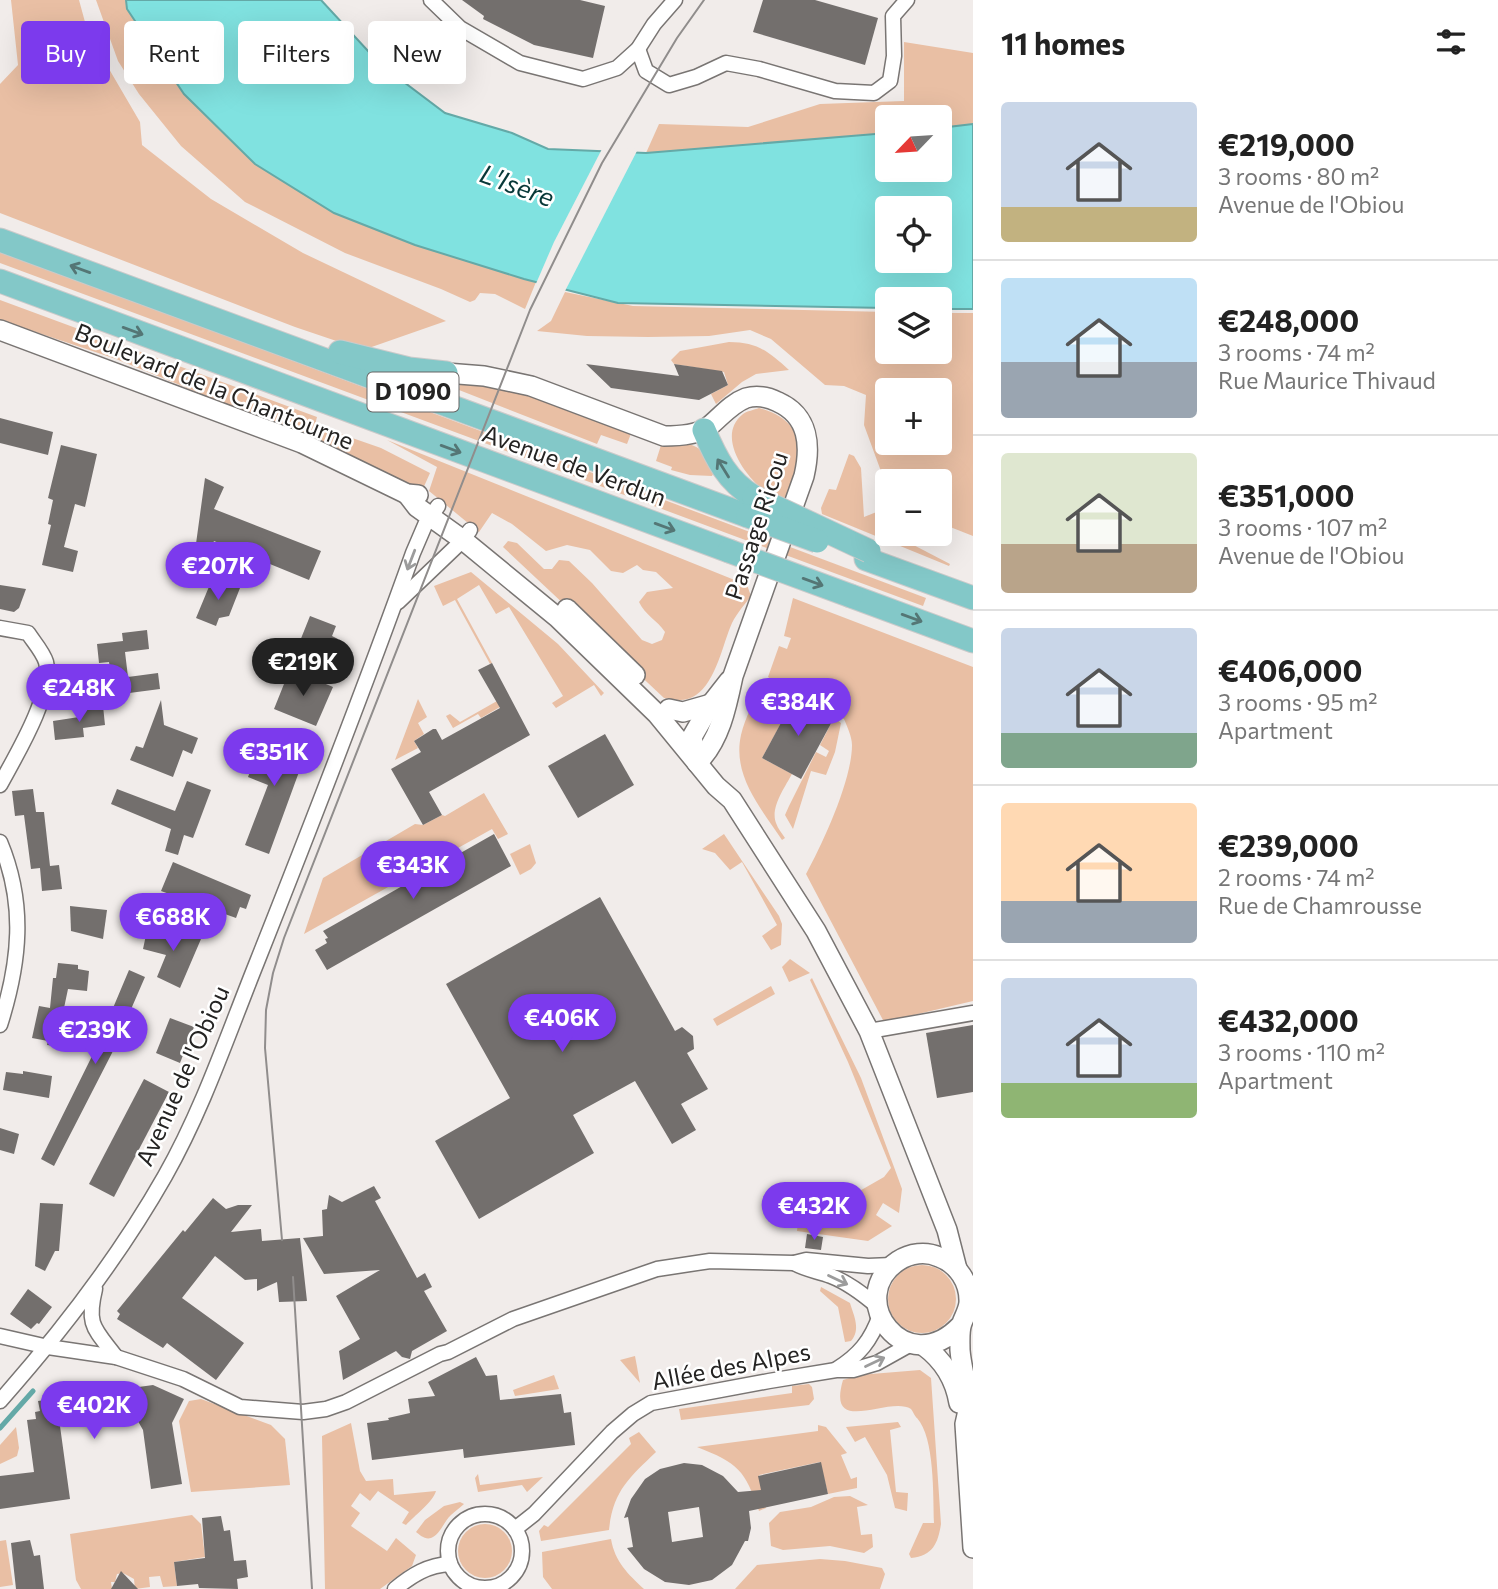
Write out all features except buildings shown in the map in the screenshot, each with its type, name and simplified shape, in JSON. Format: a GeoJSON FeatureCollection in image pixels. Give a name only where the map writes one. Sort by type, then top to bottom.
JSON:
{"type":"FeatureCollection","features":[{"type":"Feature","properties":{"kind":"main road","name":"Avenue de Verdun"},"geometry":{"type":"LineString","coordinates":[[0,240],[751,507]]}},
{"type":"Feature","properties":{"kind":"main road","name":"Avenue de Verdun"},"geometry":{"type":"LineString","coordinates":[[0,281],[973,641]]}},
{"type":"Feature","properties":{"kind":"main road"},"geometry":{"type":"LineString","coordinates":[[236,326],[409,369],[446,373]]}},
{"type":"Feature","properties":{"kind":"main road"},"geometry":{"type":"LineString","coordinates":[[704,430],[713,452],[730,480],[751,507],[973,596]]}},
{"type":"Feature","properties":{"kind":"street"},"geometry":{"type":"LineString","coordinates":[[431,0],[460,29],[520,63],[583,79],[617,68],[638,49],[654,24],[675,0]]}},
{"type":"Feature","properties":{"kind":"street"},"geometry":{"type":"LineString","coordinates":[[638,49],[646,71],[669,85],[701,75],[726,63],[759,69],[835,91],[874,93],[890,81],[894,56],[893,16],[907,0]]}},
{"type":"Feature","properties":{"kind":"street","name":"Boulevard de la Chantourne"},"geometry":{"type":"LineString","coordinates":[[0,330],[302,443],[407,494],[422,496],[435,512],[566,608],[669,709],[692,737]]}},
{"type":"Feature","properties":{"kind":"street"},"geometry":{"type":"LineString","coordinates":[[446,373],[484,376],[531,386],[664,436],[704,430]]}},
{"type":"Feature","properties":{"kind":"street","name":"Passage Ricou"},"geometry":{"type":"LineString","coordinates":[[704,430],[737,403],[747,398],[760,397],[772,399],[792,410],[806,429],[808,443],[804,476],[733,676]]}},
{"type":"Feature","properties":{"kind":"street","name":"Avenue de l'Obiou"},"geometry":{"type":"LineString","coordinates":[[0,1401],[48,1347],[96,1282],[166,1175],[201,1103],[326,792],[413,553],[425,525],[435,512]]}},
{"type":"Feature","properties":{"kind":"street","name":"Boulevard de la Chantourne"},"geometry":{"type":"LineString","coordinates":[[467,535],[657,714],[702,759],[716,786],[727,793],[816,932],[869,1031],[964,1274]]}},
{"type":"Feature","properties":{"kind":"street","name":"Avenue de l'Obiou"},"geometry":{"type":"LineString","coordinates":[[394,606],[467,535]]}},
{"type":"Feature","properties":{"kind":"street"},"geometry":{"type":"LineString","coordinates":[[0,628],[28,633],[46,662],[45,688],[34,719],[0,785]]}},
{"type":"Feature","properties":{"kind":"street"},"geometry":{"type":"LineString","coordinates":[[702,759],[692,737],[711,704],[733,676]]}},
{"type":"Feature","properties":{"kind":"street"},"geometry":{"type":"LineString","coordinates":[[702,759],[726,708],[733,676]]}},
{"type":"Feature","properties":{"kind":"street"},"geometry":{"type":"LineString","coordinates":[[669,709],[682,712],[711,704]]}},
{"type":"Feature","properties":{"kind":"street"},"geometry":{"type":"LineString","coordinates":[[0,1025],[11,990],[19,917],[2,847]]}},
{"type":"Feature","properties":{"kind":"street"},"geometry":{"type":"LineString","coordinates":[[869,1031],[973,1013]]}},
{"type":"Feature","properties":{"kind":"street","name":"Boulevard de la Chantourne"},"geometry":{"type":"LineString","coordinates":[[924,1254],[933,1236],[932,1193]]}},
{"type":"Feature","properties":{"kind":"street"},"geometry":{"type":"LineString","coordinates":[[878,1311],[877,1297],[881,1279],[892,1265],[902,1258],[924,1254],[937,1256],[964,1274],[968,1290],[967,1315],[960,1353],[969,1390],[969,1411],[965,1424]]}},
{"type":"Feature","properties":{"kind":"street"},"geometry":{"type":"LineString","coordinates":[[0,1336],[48,1347],[116,1357],[183,1379],[240,1407],[303,1412],[326,1409],[346,1402],[513,1319],[657,1269],[710,1261],[794,1263],[806,1260],[868,1266],[892,1265]]}},
{"type":"Feature","properties":{"kind":"street"},"geometry":{"type":"LineString","coordinates":[[794,1263],[805,1270],[828,1275],[859,1290],[878,1311],[889,1331],[903,1341],[935,1354],[954,1381],[960,1413],[965,1424],[973,1548]]}},
{"type":"Feature","properties":{"kind":"street"},"geometry":{"type":"LineString","coordinates":[[96,1282],[90,1311],[94,1328],[116,1357]]}},
{"type":"Feature","properties":{"kind":"street","name":"Allée des Alpes"},"geometry":{"type":"LineString","coordinates":[[836,1370],[857,1356],[871,1339],[878,1311]]}},
{"type":"Feature","properties":{"kind":"street"},"geometry":{"type":"LineString","coordinates":[[917,1345],[938,1343],[950,1336],[967,1315]]}},
{"type":"Feature","properties":{"kind":"street","name":"Allée des Alpes"},"geometry":{"type":"LineString","coordinates":[[515,1529],[534,1514],[612,1432],[651,1403],[836,1370],[853,1370],[870,1366],[917,1345]]}},
{"type":"Feature","properties":{"kind":"street"},"geometry":{"type":"LineString","coordinates":[[478,1515],[493,1515],[505,1520],[515,1529],[521,1541],[522,1555],[519,1568],[509,1580],[495,1587],[480,1588],[457,1575],[450,1564],[448,1551],[457,1527],[478,1515]]}},
{"type":"Feature","properties":{"kind":"street"},"geometry":{"type":"LineString","coordinates":[[395,1589],[434,1565],[450,1564]]}},
{"type":"Feature","properties":{"kind":"shaded area"},"geometry":{"type":"Polygon","coordinates":[[[11,0],[79,0],[85,21],[21,21],[21,84],[110,84],[110,71],[140,122],[142,145],[211,199],[303,253],[446,321],[363,350],[295,327],[0,213],[0,84],[18,65],[11,0]]]}},
{"type":"Feature","properties":{"kind":"shaded area"},"geometry":{"type":"Polygon","coordinates":[[[96,0],[126,0],[127,9],[135,21],[124,21],[124,70],[110,39],[110,21],[104,21],[96,0]]]}},
{"type":"Feature","properties":{"kind":"shaded area"},"geometry":{"type":"Polygon","coordinates":[[[904,42],[973,53],[973,124],[952,127],[952,105],[875,105],[875,134],[646,153],[659,124],[748,127],[820,104],[904,101],[904,42]]]}},
{"type":"Feature","properties":{"kind":"shaded area"},"geometry":{"type":"Polygon","coordinates":[[[133,84],[177,84],[184,94],[416,245],[536,282],[525,309],[495,294],[480,293],[470,302],[345,253],[245,202],[181,146],[133,84]]]}},
{"type":"Feature","properties":{"kind":"shaded area"},"geometry":{"type":"Polygon","coordinates":[[[0,251],[926,598],[923,606],[0,263],[0,251]]]}},
{"type":"Feature","properties":{"kind":"shaded area"},"geometry":{"type":"Polygon","coordinates":[[[565,292],[633,306],[875,312],[875,364],[952,364],[952,313],[973,313],[973,536],[952,528],[952,469],[880,469],[875,455],[952,455],[952,378],[875,378],[875,455],[864,425],[866,395],[844,386],[825,385],[771,339],[750,330],[709,336],[648,337],[587,336],[537,331],[551,321],[565,292]]]}},
{"type":"Feature","properties":{"kind":"shaded area"},"geometry":{"type":"Polygon","coordinates":[[[0,300],[317,417],[315,425],[381,448],[430,473],[422,491],[325,444],[116,359],[0,320],[0,300]]]}},
{"type":"Feature","properties":{"kind":"shaded area"},"geometry":{"type":"Polygon","coordinates":[[[729,342],[762,349],[789,370],[756,374],[716,404],[711,394],[728,385],[724,372],[674,364],[671,360],[680,351],[729,342]]]}},
{"type":"Feature","properties":{"kind":"shaded area"},"geometry":{"type":"Polygon","coordinates":[[[460,384],[514,389],[632,431],[627,444],[601,435],[597,444],[459,390],[460,384]]]}},
{"type":"Feature","properties":{"kind":"shaded area"},"geometry":{"type":"Polygon","coordinates":[[[759,408],[776,414],[788,423],[795,433],[799,458],[788,502],[767,493],[750,477],[733,445],[735,423],[745,413],[759,408]]]}},
{"type":"Feature","properties":{"kind":"shaded area"},"geometry":{"type":"Polygon","coordinates":[[[387,440],[747,585],[751,596],[732,623],[714,672],[703,689],[689,699],[664,698],[503,547],[508,541],[517,543],[544,569],[552,569],[559,560],[569,561],[642,640],[652,644],[662,640],[665,632],[639,602],[647,592],[673,588],[656,572],[643,570],[637,565],[623,573],[611,571],[590,550],[567,545],[546,551],[512,524],[492,513],[479,532],[429,491],[437,467],[387,440]]]}},
{"type":"Feature","properties":{"kind":"shaded area"},"geometry":{"type":"Polygon","coordinates":[[[662,442],[688,444],[699,449],[715,470],[712,476],[690,475],[671,470],[672,467],[656,461],[662,442]]]}},
{"type":"Feature","properties":{"kind":"shaded area"},"geometry":{"type":"Polygon","coordinates":[[[849,454],[854,456],[861,468],[864,517],[875,513],[875,536],[822,514],[821,508],[829,489],[836,490],[849,454]]]}},
{"type":"Feature","properties":{"kind":"shaded area"},"geometry":{"type":"Polygon","coordinates":[[[900,546],[915,546],[950,564],[949,566],[900,546]]]}},
{"type":"Feature","properties":{"kind":"shaded area"},"geometry":{"type":"Polygon","coordinates":[[[471,572],[558,644],[604,693],[601,696],[594,685],[556,708],[552,703],[563,696],[509,607],[496,614],[479,585],[457,599],[492,663],[490,664],[455,600],[443,606],[434,586],[471,572]]]}},
{"type":"Feature","properties":{"kind":"shaded area"},"geometry":{"type":"Polygon","coordinates":[[[793,598],[973,667],[973,1001],[884,1022],[806,874],[828,829],[847,776],[852,745],[844,719],[797,694],[762,758],[792,774],[775,811],[776,823],[785,838],[782,840],[757,804],[744,778],[739,750],[741,735],[761,684],[767,686],[771,679],[768,677],[779,646],[787,649],[791,638],[784,636],[793,598]]]}},
{"type":"Feature","properties":{"kind":"shaded area"},"geometry":{"type":"Polygon","coordinates":[[[418,699],[427,717],[418,723],[424,734],[414,741],[418,748],[395,760],[418,699]]]}},
{"type":"Feature","properties":{"kind":"shaded area"},"geometry":{"type":"Polygon","coordinates":[[[497,701],[500,707],[481,718],[478,714],[453,728],[446,716],[450,714],[460,722],[497,701]]]}},
{"type":"Feature","properties":{"kind":"shaded area"},"geometry":{"type":"Polygon","coordinates":[[[834,718],[841,723],[835,752],[826,775],[811,771],[793,829],[785,815],[816,752],[826,757],[829,751],[820,745],[834,718]]]}},
{"type":"Feature","properties":{"kind":"shaded area"},"geometry":{"type":"Polygon","coordinates":[[[484,793],[508,834],[498,839],[492,829],[304,934],[323,878],[415,824],[423,825],[445,816],[484,793]]]}},
{"type":"Feature","properties":{"kind":"shaded area"},"geometry":{"type":"Polygon","coordinates":[[[724,834],[779,916],[782,924],[781,945],[771,950],[762,936],[777,925],[742,862],[730,870],[715,853],[702,849],[724,834]]]}},
{"type":"Feature","properties":{"kind":"shaded area"},"geometry":{"type":"Polygon","coordinates":[[[530,844],[536,863],[520,875],[510,854],[530,844]]]}},
{"type":"Feature","properties":{"kind":"shaded area"},"geometry":{"type":"Polygon","coordinates":[[[790,959],[810,973],[789,982],[782,967],[790,959]]]}},
{"type":"Feature","properties":{"kind":"shaded area"},"geometry":{"type":"Polygon","coordinates":[[[812,978],[861,1078],[902,1189],[899,1213],[883,1203],[876,1215],[892,1226],[868,1241],[797,1231],[799,1210],[807,1221],[884,1177],[891,1168],[848,1062],[810,980],[812,978]]]}},
{"type":"Feature","properties":{"kind":"shaded area"},"geometry":{"type":"Polygon","coordinates":[[[771,986],[775,994],[717,1026],[713,1019],[771,986]]]}},
{"type":"Feature","properties":{"kind":"shaded area"},"geometry":{"type":"Polygon","coordinates":[[[922,1265],[935,1268],[946,1275],[953,1286],[956,1299],[953,1312],[946,1323],[935,1330],[922,1333],[909,1330],[898,1323],[891,1312],[888,1299],[891,1286],[898,1275],[909,1268],[922,1265]]]}},
{"type":"Feature","properties":{"kind":"shaded area"},"geometry":{"type":"Polygon","coordinates":[[[821,1287],[850,1303],[856,1328],[851,1341],[845,1342],[838,1307],[820,1291],[821,1287]]]}},
{"type":"Feature","properties":{"kind":"shaded area"},"geometry":{"type":"Polygon","coordinates":[[[635,1356],[640,1383],[620,1360],[635,1356]]]}},
{"type":"Feature","properties":{"kind":"shaded area"},"geometry":{"type":"Polygon","coordinates":[[[920,1370],[931,1378],[941,1524],[933,1547],[925,1555],[911,1558],[909,1554],[923,1523],[934,1523],[932,1468],[923,1427],[911,1409],[901,1406],[851,1411],[843,1407],[840,1397],[843,1380],[859,1375],[920,1370]]]}},
{"type":"Feature","properties":{"kind":"shaded area"},"geometry":{"type":"Polygon","coordinates":[[[554,1375],[559,1389],[515,1396],[513,1390],[554,1375]]]}},
{"type":"Feature","properties":{"kind":"shaded area"},"geometry":{"type":"Polygon","coordinates":[[[809,1384],[814,1399],[809,1405],[681,1420],[679,1409],[792,1393],[792,1386],[809,1384]]]}},
{"type":"Feature","properties":{"kind":"shaded area"},"geometry":{"type":"Polygon","coordinates":[[[201,1399],[271,1425],[285,1439],[290,1485],[191,1492],[179,1421],[189,1401],[201,1399]]]}},
{"type":"Feature","properties":{"kind":"shaded area"},"geometry":{"type":"Polygon","coordinates":[[[898,1422],[901,1427],[890,1430],[896,1492],[908,1493],[907,1511],[895,1508],[887,1475],[865,1437],[855,1442],[846,1427],[898,1422]]]}},
{"type":"Feature","properties":{"kind":"shaded area"},"geometry":{"type":"Polygon","coordinates":[[[351,1423],[360,1471],[366,1481],[393,1479],[394,1495],[436,1491],[406,1525],[402,1523],[409,1512],[378,1491],[370,1501],[360,1493],[351,1506],[360,1513],[351,1526],[387,1551],[396,1538],[416,1555],[412,1566],[380,1589],[325,1589],[322,1436],[351,1423]]]}},
{"type":"Feature","properties":{"kind":"shaded area"},"geometry":{"type":"Polygon","coordinates":[[[818,1425],[826,1427],[847,1453],[841,1455],[851,1479],[857,1477],[857,1488],[828,1494],[820,1462],[759,1475],[766,1508],[759,1511],[749,1486],[738,1470],[731,1463],[697,1447],[818,1431],[818,1425]]]}},
{"type":"Feature","properties":{"kind":"shaded area"},"geometry":{"type":"Polygon","coordinates":[[[16,1427],[19,1448],[17,1456],[0,1464],[0,1445],[16,1427]]]}},
{"type":"Feature","properties":{"kind":"shaded area"},"geometry":{"type":"Polygon","coordinates":[[[639,1432],[656,1452],[624,1486],[614,1505],[609,1530],[541,1541],[539,1531],[544,1525],[548,1527],[631,1444],[629,1438],[639,1432]]]}},
{"type":"Feature","properties":{"kind":"shaded area"},"geometry":{"type":"Polygon","coordinates":[[[478,1474],[480,1485],[543,1477],[527,1492],[522,1485],[478,1492],[475,1478],[478,1474]]]}},
{"type":"Feature","properties":{"kind":"shaded area"},"geometry":{"type":"Polygon","coordinates":[[[850,1496],[868,1505],[857,1507],[861,1535],[872,1534],[873,1547],[864,1553],[830,1546],[783,1550],[771,1546],[769,1523],[780,1512],[811,1507],[834,1497],[850,1496]]]}},
{"type":"Feature","properties":{"kind":"shaded area"},"geometry":{"type":"Polygon","coordinates":[[[460,1502],[464,1504],[434,1536],[427,1538],[416,1532],[425,1520],[444,1506],[460,1502]]]}},
{"type":"Feature","properties":{"kind":"shaded area"},"geometry":{"type":"Polygon","coordinates":[[[192,1515],[201,1524],[205,1557],[174,1562],[177,1586],[163,1587],[160,1576],[149,1577],[150,1587],[135,1589],[134,1579],[123,1573],[117,1574],[115,1582],[111,1582],[112,1589],[81,1589],[76,1580],[70,1534],[192,1515]]]}},
{"type":"Feature","properties":{"kind":"shaded area"},"geometry":{"type":"Polygon","coordinates":[[[485,1524],[504,1532],[512,1551],[504,1570],[485,1578],[466,1570],[458,1551],[466,1532],[485,1524]]]}},
{"type":"Feature","properties":{"kind":"shaded area"},"geometry":{"type":"Polygon","coordinates":[[[611,1539],[619,1561],[644,1589],[552,1589],[543,1577],[542,1552],[611,1539]]]}},
{"type":"Feature","properties":{"kind":"shaded area"},"geometry":{"type":"Polygon","coordinates":[[[6,1540],[13,1585],[0,1587],[0,1541],[6,1540]]]}},
{"type":"Feature","properties":{"kind":"shaded area"},"geometry":{"type":"Polygon","coordinates":[[[820,1559],[882,1568],[885,1574],[880,1589],[735,1589],[757,1565],[820,1559]]]}},
{"type":"Feature","properties":{"kind":"water","name":"L'Isère"},"geometry":{"type":"Polygon","coordinates":[[[126,0],[321,0],[340,21],[238,21],[238,84],[354,84],[354,36],[368,51],[368,84],[407,84],[445,113],[512,133],[548,149],[646,153],[875,134],[875,182],[952,182],[952,127],[973,124],[973,309],[952,309],[952,287],[875,287],[875,308],[618,303],[524,279],[415,245],[334,213],[255,164],[184,94],[177,84],[224,84],[224,21],[135,21],[127,9],[126,0]]]}},
{"type":"Feature","properties":{"kind":"pier"},"geometry":{"type":"Polygon","coordinates":[[[603,147],[638,149],[564,293],[535,286],[554,242],[603,147]]]}},
{"type":"Feature","properties":{"kind":"waterway"},"geometry":{"type":"LineString","coordinates":[[0,1428],[33,1391]]}},
{"type":"Feature","properties":{"kind":"tram line"},"geometry":{"type":"LineString","coordinates":[[282,1240],[265,1048],[266,1010],[273,973],[284,938],[530,310],[602,163],[677,38],[704,0]]}},
{"type":"Feature","properties":{"kind":"tram line"},"geometry":{"type":"LineString","coordinates":[[293,1277],[312,1589]]}}]}
